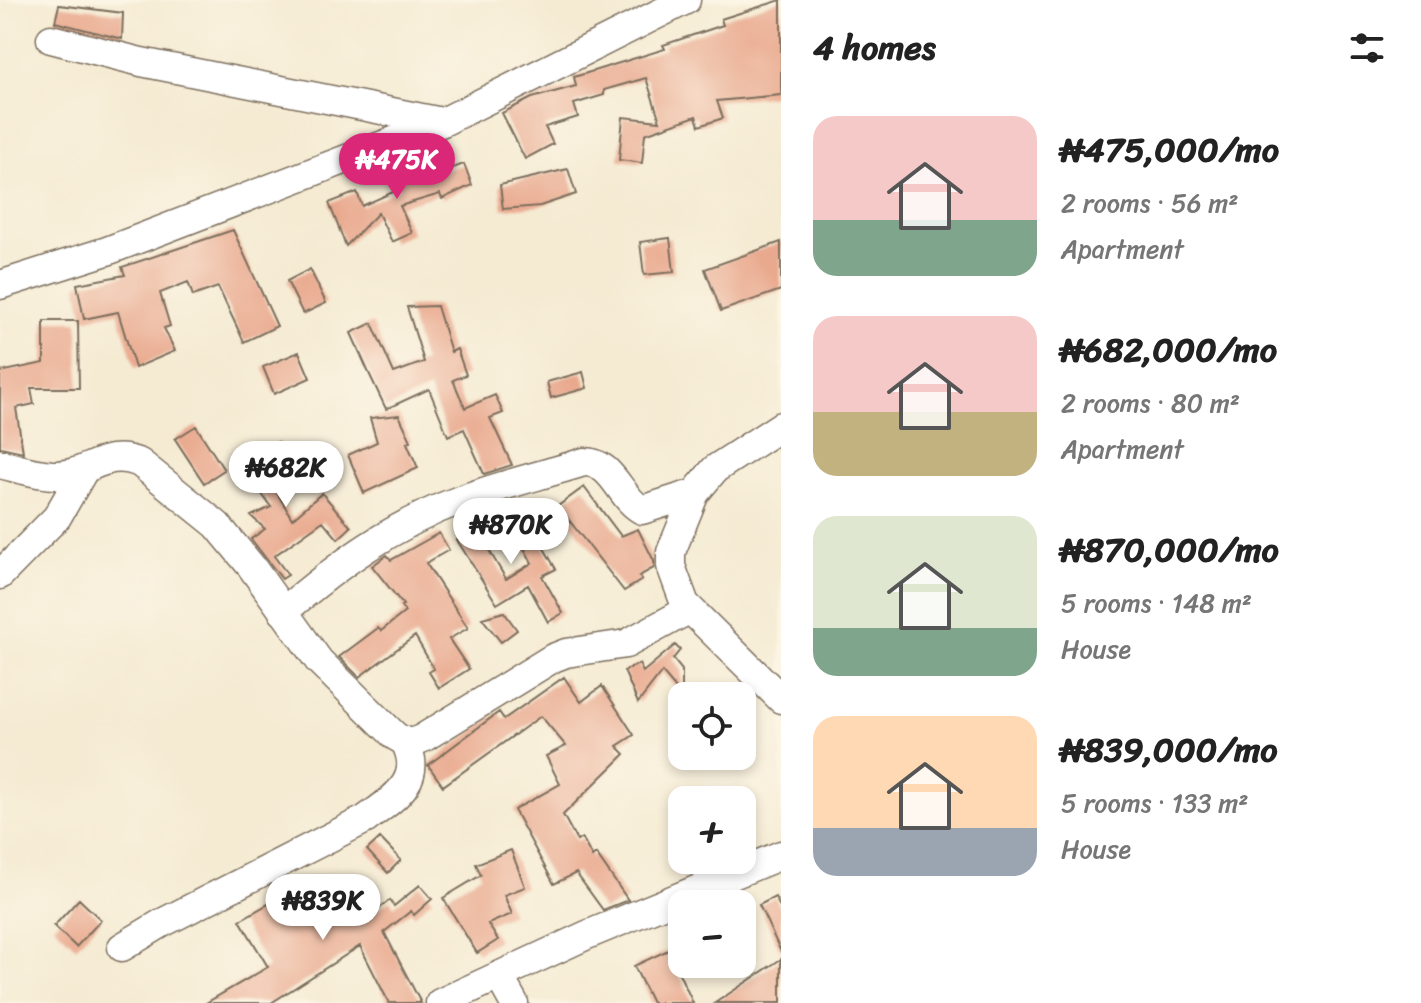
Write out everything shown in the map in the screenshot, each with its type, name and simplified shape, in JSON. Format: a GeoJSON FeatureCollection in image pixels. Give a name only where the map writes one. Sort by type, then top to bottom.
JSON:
{"type":"FeatureCollection","features":[{"type":"Feature","properties":{"kind":"street"},"geometry":{"type":"LineString","coordinates":[[0,285],[107,251],[443,122],[686,0]]}},
{"type":"Feature","properties":{"kind":"street"},"geometry":{"type":"LineString","coordinates":[[51,39],[141,62],[443,122]]}},
{"type":"Feature","properties":{"kind":"street"},"geometry":{"type":"LineString","coordinates":[[781,426],[715,469],[695,493],[671,552],[671,566],[685,604],[781,699]]}},
{"type":"Feature","properties":{"kind":"street"},"geometry":{"type":"LineString","coordinates":[[0,464],[56,475],[84,470],[111,458],[125,457],[140,463],[217,525],[319,661],[395,736],[405,742],[413,743],[423,738],[553,658],[566,653],[626,644],[647,634],[681,614],[685,604]]}},
{"type":"Feature","properties":{"kind":"street"},"geometry":{"type":"LineString","coordinates":[[283,612],[337,566],[391,532],[459,500],[584,462],[598,464],[608,472],[630,502],[642,510],[695,493]]}},
{"type":"Feature","properties":{"kind":"street"},"geometry":{"type":"LineString","coordinates":[[0,575],[57,517],[84,470]]}},
{"type":"Feature","properties":{"kind":"street"},"geometry":{"type":"LineString","coordinates":[[122,947],[162,923],[366,819],[390,801],[410,779],[413,760],[405,742]]}},
{"type":"Feature","properties":{"kind":"street"},"geometry":{"type":"LineString","coordinates":[[440,1003],[587,935],[781,855]]}},
{"type":"Feature","properties":{"kind":"street"},"geometry":{"type":"LineString","coordinates":[[499,976],[514,1003]]}},
{"type":"Feature","properties":{"kind":"building"},"geometry":{"type":"Polygon","coordinates":[[[781,0],[781,95],[717,101],[723,118],[699,126],[696,116],[645,134],[642,163],[619,160],[623,117],[660,121],[646,78],[604,90],[604,95],[574,104],[578,117],[545,127],[553,144],[525,159],[502,113],[532,98],[576,86],[574,77],[665,49],[663,45],[723,25],[721,19],[781,0]]]}},
{"type":"Feature","properties":{"kind":"building"},"geometry":{"type":"Polygon","coordinates":[[[59,5],[123,13],[122,39],[55,22],[59,5]]]}},
{"type":"Feature","properties":{"kind":"building"},"geometry":{"type":"Polygon","coordinates":[[[423,164],[427,177],[464,164],[472,185],[442,199],[440,194],[400,206],[412,233],[392,242],[378,213],[346,246],[329,203],[357,192],[362,206],[400,189],[394,174],[423,164]]]}},
{"type":"Feature","properties":{"kind":"building"},"geometry":{"type":"Polygon","coordinates":[[[568,169],[576,194],[540,206],[503,209],[500,185],[568,169]]]}},
{"type":"Feature","properties":{"kind":"building"},"geometry":{"type":"Polygon","coordinates":[[[233,230],[277,326],[244,342],[218,287],[193,296],[188,282],[160,293],[170,326],[164,328],[175,351],[135,368],[118,312],[84,319],[77,284],[125,275],[122,267],[233,230]]]}},
{"type":"Feature","properties":{"kind":"building"},"geometry":{"type":"Polygon","coordinates":[[[670,238],[674,272],[644,275],[640,242],[670,238]]]}},
{"type":"Feature","properties":{"kind":"building"},"geometry":{"type":"Polygon","coordinates":[[[781,242],[781,290],[721,311],[705,269],[781,242]]]}},
{"type":"Feature","properties":{"kind":"building"},"geometry":{"type":"Polygon","coordinates":[[[310,269],[326,303],[303,314],[287,281],[310,269]]]}},
{"type":"Feature","properties":{"kind":"building"},"geometry":{"type":"Polygon","coordinates":[[[437,306],[451,352],[457,349],[466,375],[453,380],[465,408],[495,395],[503,413],[490,418],[512,465],[484,474],[464,429],[448,436],[429,389],[386,409],[351,333],[372,323],[394,373],[424,362],[407,307],[437,306]]]}},
{"type":"Feature","properties":{"kind":"building"},"geometry":{"type":"Polygon","coordinates":[[[44,321],[78,321],[79,388],[31,388],[34,404],[16,408],[23,452],[0,447],[0,372],[44,363],[44,321]]]}},
{"type":"Feature","properties":{"kind":"building"},"geometry":{"type":"Polygon","coordinates":[[[299,352],[310,378],[274,394],[263,367],[299,352]]]}},
{"type":"Feature","properties":{"kind":"building"},"geometry":{"type":"Polygon","coordinates":[[[583,372],[587,388],[551,398],[547,382],[583,372]]]}},
{"type":"Feature","properties":{"kind":"building"},"geometry":{"type":"Polygon","coordinates":[[[399,415],[411,441],[407,443],[418,468],[364,493],[348,455],[377,442],[370,418],[399,415]]]}},
{"type":"Feature","properties":{"kind":"building"},"geometry":{"type":"Polygon","coordinates":[[[196,426],[224,470],[204,483],[175,439],[196,426]]]}},
{"type":"Feature","properties":{"kind":"building"},"geometry":{"type":"Polygon","coordinates":[[[278,442],[296,469],[273,485],[292,519],[322,493],[351,527],[338,539],[323,521],[274,556],[288,575],[282,579],[251,539],[265,529],[251,516],[271,507],[243,467],[278,442]]]}},
{"type":"Feature","properties":{"kind":"building"},"geometry":{"type":"Polygon","coordinates":[[[584,487],[621,536],[638,529],[654,561],[654,568],[639,576],[642,580],[624,591],[558,506],[584,487]]]}},
{"type":"Feature","properties":{"kind":"building"},"geometry":{"type":"Polygon","coordinates":[[[504,511],[514,528],[486,545],[506,579],[532,563],[522,544],[537,536],[556,569],[542,576],[563,613],[548,622],[528,585],[497,604],[457,540],[504,511]]]}},
{"type":"Feature","properties":{"kind":"building"},"geometry":{"type":"Polygon","coordinates":[[[439,533],[449,550],[426,563],[468,628],[449,639],[469,669],[439,688],[429,672],[434,669],[415,636],[359,677],[339,657],[405,612],[403,605],[372,566],[387,555],[391,560],[439,533]]]}},
{"type":"Feature","properties":{"kind":"building"},"geometry":{"type":"Polygon","coordinates":[[[504,612],[517,630],[501,642],[482,618],[504,612]]]}},
{"type":"Feature","properties":{"kind":"building"},"geometry":{"type":"Polygon","coordinates":[[[675,645],[680,650],[673,659],[682,670],[682,682],[670,682],[662,672],[638,703],[624,671],[639,664],[643,672],[675,645]]]}},
{"type":"Feature","properties":{"kind":"building"},"geometry":{"type":"Polygon","coordinates":[[[564,677],[581,702],[602,686],[634,735],[617,746],[625,754],[563,815],[577,841],[582,838],[592,857],[596,854],[628,900],[603,910],[576,873],[554,884],[514,810],[560,784],[546,756],[566,746],[541,716],[443,786],[428,765],[499,712],[504,719],[564,677]]]}},
{"type":"Feature","properties":{"kind":"building"},"geometry":{"type":"Polygon","coordinates":[[[380,838],[401,860],[388,873],[367,850],[380,838]]]}},
{"type":"Feature","properties":{"kind":"building"},"geometry":{"type":"Polygon","coordinates":[[[511,850],[525,887],[504,895],[512,914],[488,924],[498,940],[477,953],[443,898],[481,875],[476,864],[511,850]]]}},
{"type":"Feature","properties":{"kind":"building"},"geometry":{"type":"Polygon","coordinates":[[[318,876],[328,896],[347,884],[368,917],[390,900],[394,906],[420,885],[432,899],[414,915],[411,911],[384,932],[421,1003],[389,1003],[360,946],[271,1003],[206,1003],[268,967],[240,920],[318,876]]]}},
{"type":"Feature","properties":{"kind":"building"},"geometry":{"type":"Polygon","coordinates":[[[775,897],[781,909],[781,952],[759,905],[775,897]]]}},
{"type":"Feature","properties":{"kind":"building"},"geometry":{"type":"Polygon","coordinates":[[[79,899],[101,920],[76,947],[54,926],[79,899]]]}},
{"type":"Feature","properties":{"kind":"building"},"geometry":{"type":"Polygon","coordinates":[[[668,950],[668,978],[681,978],[693,1003],[652,1003],[634,966],[668,950]]]}},
{"type":"Feature","properties":{"kind":"building"},"geometry":{"type":"Polygon","coordinates":[[[781,959],[781,1003],[715,1003],[756,978],[781,959]]]}}]}
